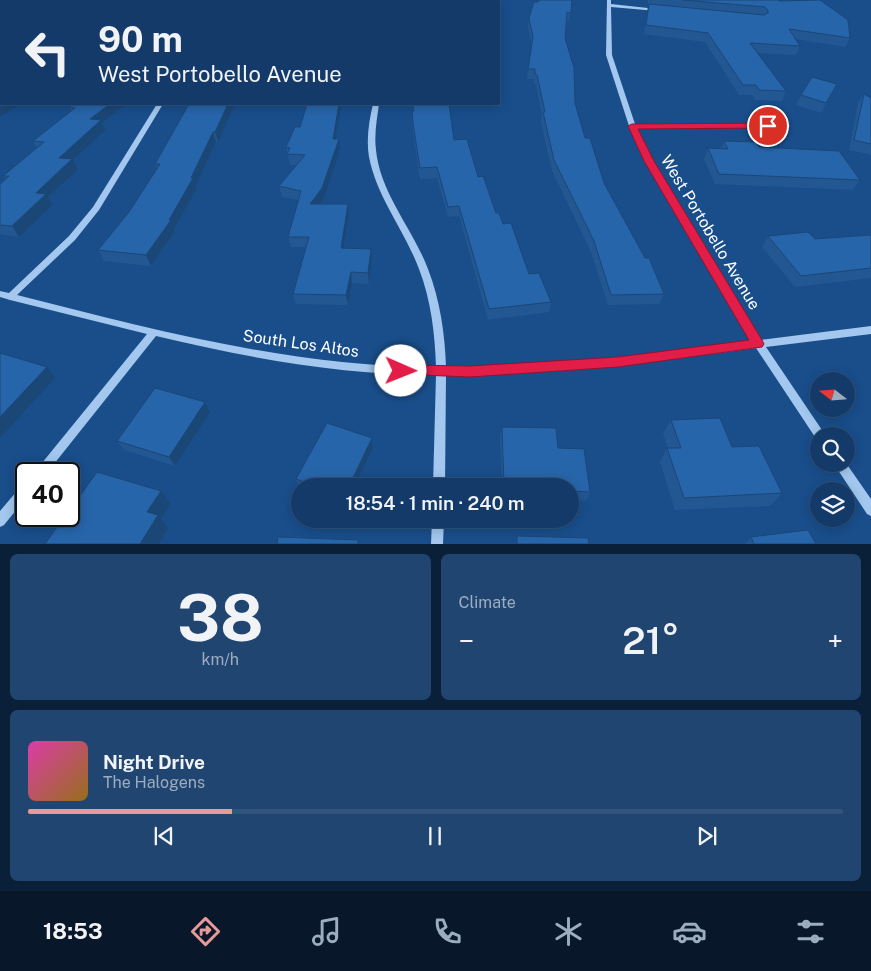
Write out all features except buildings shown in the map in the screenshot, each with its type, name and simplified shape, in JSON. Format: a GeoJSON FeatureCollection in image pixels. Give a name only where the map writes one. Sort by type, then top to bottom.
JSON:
{"type":"FeatureCollection","features":[{"type":"Feature","properties":{"kind":"street"},"geometry":{"type":"LineString","coordinates":[[609,3],[667,11]]}},
{"type":"Feature","properties":{"kind":"street","name":"West Portobello Avenue"},"geometry":{"type":"LineString","coordinates":[[609,3],[608,55],[632,126],[649,161],[758,344],[815,427]]}},
{"type":"Feature","properties":{"kind":"street"},"geometry":{"type":"LineString","coordinates":[[5,296],[72,238],[96,208],[159,105]]}},
{"type":"Feature","properties":{"kind":"street"},"geometry":{"type":"LineString","coordinates":[[376,105],[373,155],[380,180],[414,246],[429,285],[439,340],[441,406],[439,478]]}},
{"type":"Feature","properties":{"kind":"street"},"geometry":{"type":"LineString","coordinates":[[632,126],[787,126]]}},
{"type":"Feature","properties":{"kind":"street","name":"South Los Altos"},"geometry":{"type":"LineString","coordinates":[[5,296],[154,332],[252,353],[401,371],[470,371],[618,362],[871,330]]}},
{"type":"Feature","properties":{"kind":"street"},"geometry":{"type":"LineString","coordinates":[[49,462],[154,332]]}},
{"type":"Feature","properties":{"kind":"street"},"geometry":{"type":"LineString","coordinates":[[845,472],[871,510]]}},
{"type":"Feature","properties":{"kind":"street"},"geometry":{"type":"LineString","coordinates":[[0,521],[15,503]]}},
{"type":"Feature","properties":{"kind":"street"},"geometry":{"type":"LineString","coordinates":[[437,544],[438,528]]}},
{"type":"Feature","properties":{"kind":"route"},"geometry":{"type":"LineString","coordinates":[[401,371],[470,371],[618,362],[758,344],[649,161],[632,126],[768,126]]}}]}
